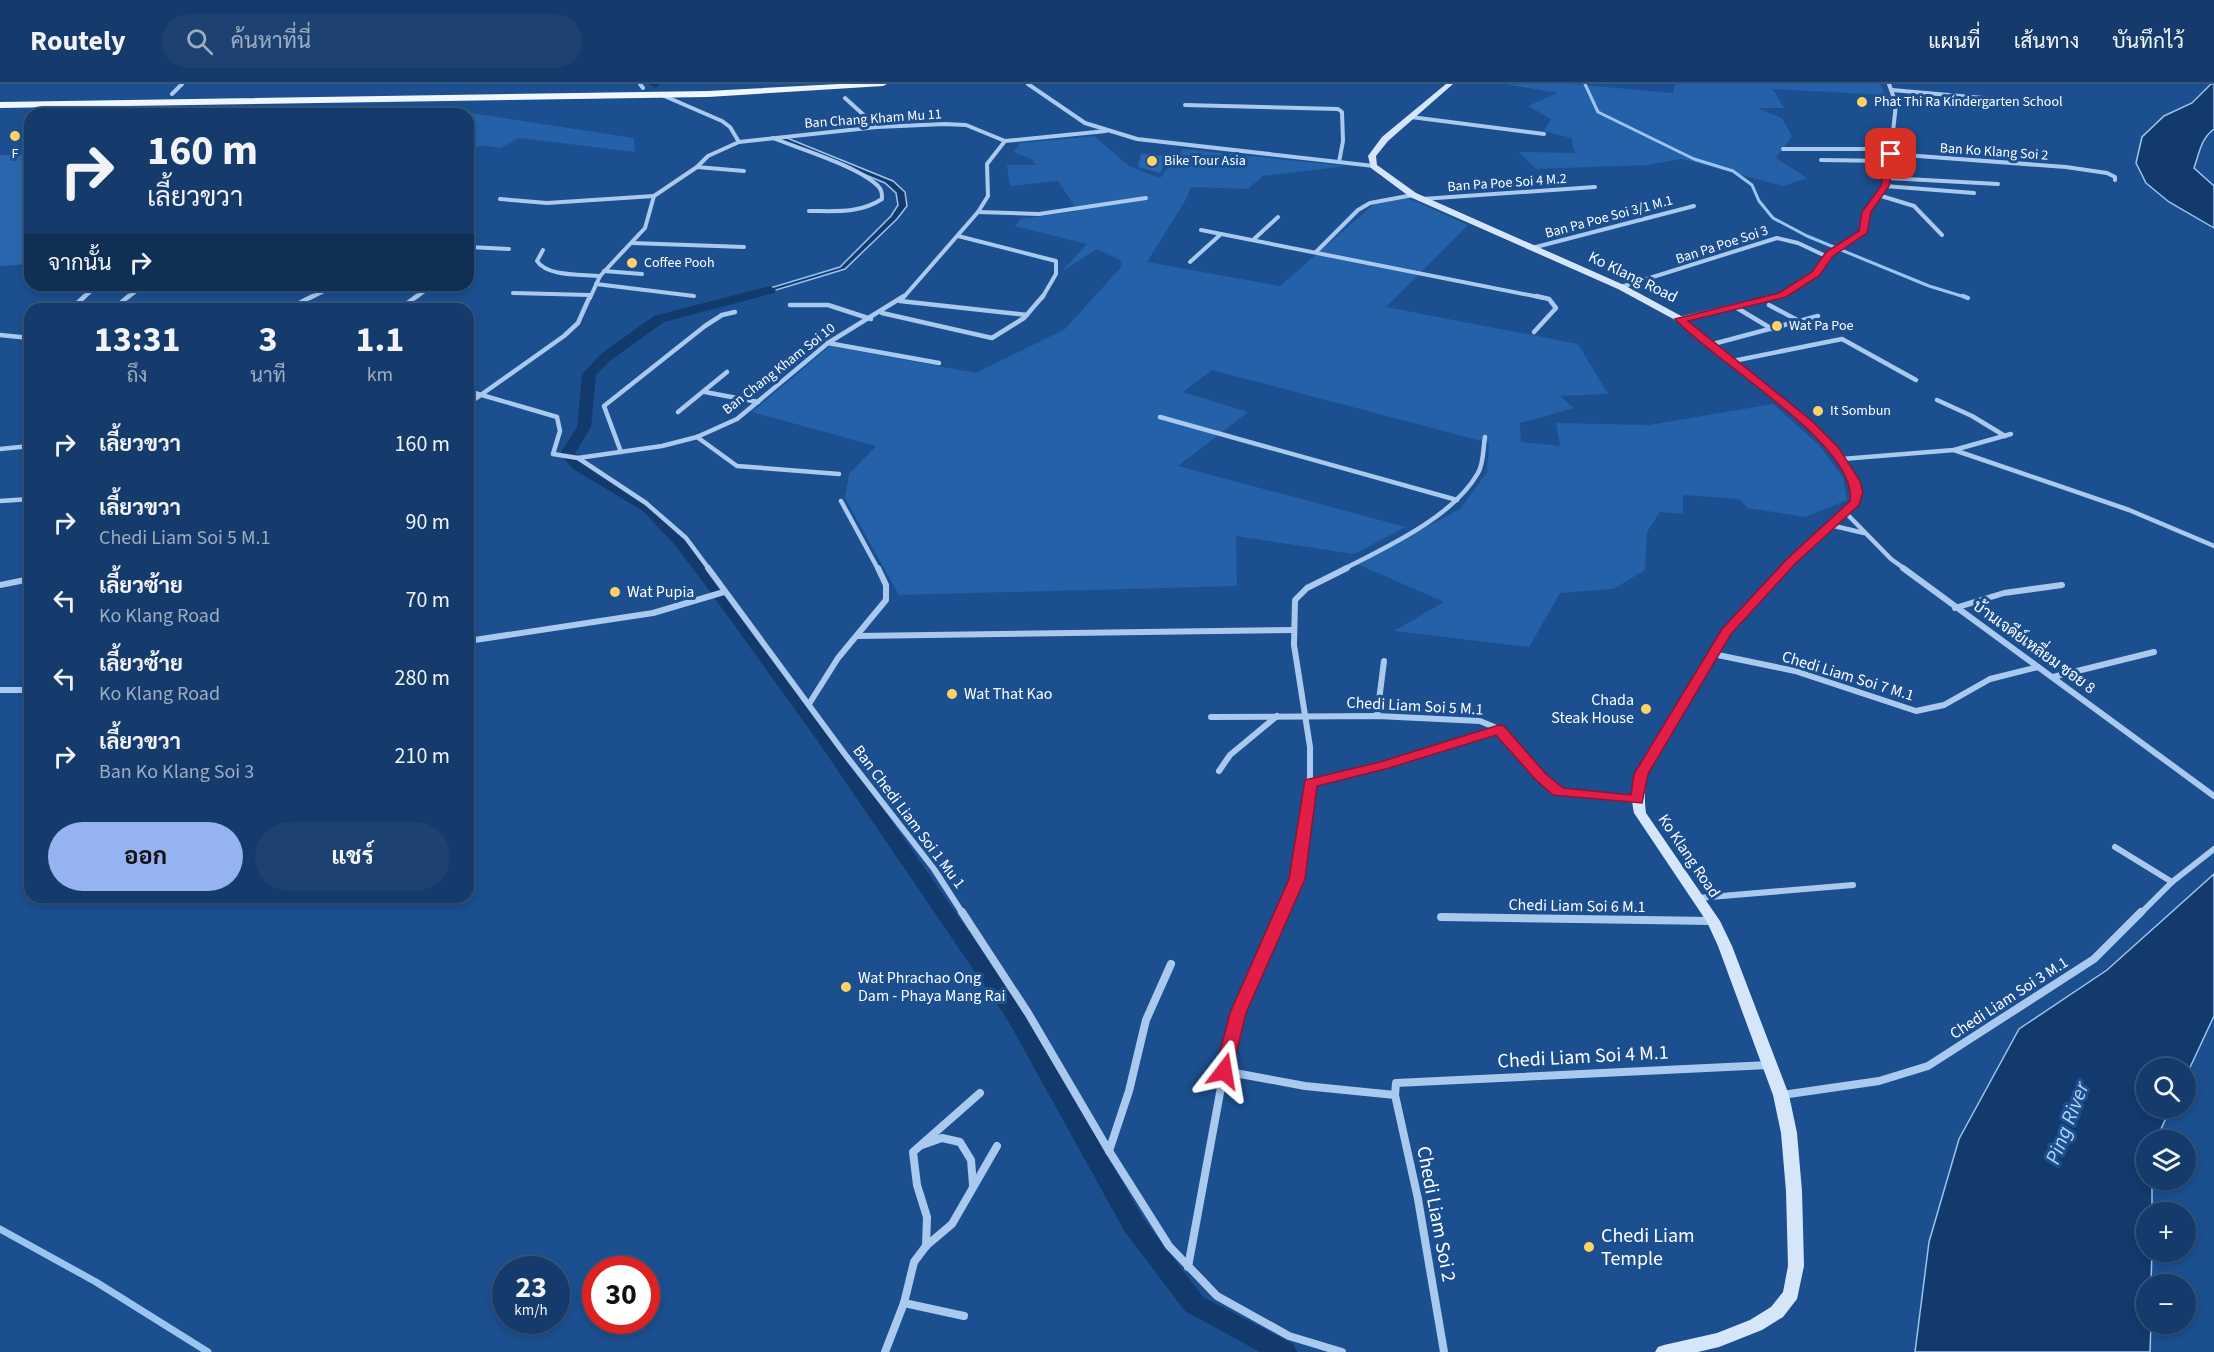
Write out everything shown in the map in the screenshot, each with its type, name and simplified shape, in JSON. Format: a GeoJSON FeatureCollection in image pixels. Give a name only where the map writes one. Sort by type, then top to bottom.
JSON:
{"type":"FeatureCollection","features":[{"type":"Feature","properties":{"kind":"main road"},"geometry":{"type":"LineString","coordinates":[[0,98],[780,84]]}},
{"type":"Feature","properties":{"kind":"main road"},"geometry":{"type":"LineString","coordinates":[[0,105],[662,95],[884,84]]}},
{"type":"Feature","properties":{"kind":"street"},"geometry":{"type":"LineString","coordinates":[[172,94],[182,84]]}},
{"type":"Feature","properties":{"kind":"street"},"geometry":{"type":"LineString","coordinates":[[1028,84],[1063,109],[1106,131],[1159,143],[1374,166],[1372,156],[1378,148],[1450,84]]}},
{"type":"Feature","properties":{"kind":"street"},"geometry":{"type":"LineString","coordinates":[[1680,319],[1737,308],[1783,295],[1815,274],[1828,257],[1842,245],[1863,233],[1866,212],[1885,186],[1888,178],[1896,104],[1889,84]]}},
{"type":"Feature","properties":{"kind":"street"},"geometry":{"type":"LineString","coordinates":[[1892,90],[2041,103]]}},
{"type":"Feature","properties":{"kind":"street"},"geometry":{"type":"LineString","coordinates":[[662,95],[722,121],[730,127],[739,142]]}},
{"type":"Feature","properties":{"kind":"street"},"geometry":{"type":"LineString","coordinates":[[845,98],[877,127]]}},
{"type":"Feature","properties":{"kind":"street"},"geometry":{"type":"LineString","coordinates":[[1185,105],[1338,109],[1342,112],[1343,124],[1339,162]]}},
{"type":"Feature","properties":{"kind":"street"},"geometry":{"type":"LineString","coordinates":[[1411,117],[1544,134]]}},
{"type":"Feature","properties":{"kind":"street","name":"Ban Chang Kham Mu 11"},"geometry":{"type":"LineString","coordinates":[[654,196],[697,167],[708,156],[739,142],[877,127],[966,125],[1005,141]]}},
{"type":"Feature","properties":{"kind":"street"},"geometry":{"type":"LineString","coordinates":[[1005,141],[1106,131]]}},
{"type":"Feature","properties":{"kind":"street"},"geometry":{"type":"LineString","coordinates":[[773,138],[877,184],[882,192],[882,199],[870,208],[861,211],[809,212]]}},
{"type":"Feature","properties":{"kind":"street","name":"Ban Chang Kham Soi 10"},"geometry":{"type":"LineString","coordinates":[[481,394],[557,417],[561,430],[553,454],[564,458],[662,446],[697,436],[737,419],[828,343],[900,301],[978,212],[988,196],[987,164],[1005,141]]}},
{"type":"Feature","properties":{"kind":"street","name":"Ban Ko Klang Soi 2"},"geometry":{"type":"LineString","coordinates":[[1783,149],[1891,152],[2096,171],[2113,174],[2115,180]]}},
{"type":"Feature","properties":{"kind":"street"},"geometry":{"type":"LineString","coordinates":[[1821,160],[1889,161]]}},
{"type":"Feature","properties":{"kind":"street","name":"Ko Klang Road"},"geometry":{"type":"LineString","coordinates":[[1374,166],[1417,197],[1530,249],[1621,287],[1680,319],[1808,424],[1842,459],[1857,492],[1855,502],[1743,610],[1713,654],[1641,774],[1637,800],[1640,813],[1713,921],[1770,1065],[1781,1095],[1789,1133],[1794,1191],[1796,1266],[1791,1294],[1777,1312],[1756,1325],[1719,1340],[1664,1352]]}},
{"type":"Feature","properties":{"kind":"street"},"geometry":{"type":"LineString","coordinates":[[697,167],[744,171]]}},
{"type":"Feature","properties":{"kind":"street"},"geometry":{"type":"LineString","coordinates":[[1888,178],[1998,184]]}},
{"type":"Feature","properties":{"kind":"street"},"geometry":{"type":"LineString","coordinates":[[1885,186],[1974,193]]}},
{"type":"Feature","properties":{"kind":"street","name":"Ban Pa Poe Soi 4 M.2"},"geometry":{"type":"LineString","coordinates":[[1316,252],[1358,210],[1370,203],[1417,197],[1595,188]]}},
{"type":"Feature","properties":{"kind":"street"},"geometry":{"type":"LineString","coordinates":[[1878,195],[1914,206],[1918,213],[1942,235]]}},
{"type":"Feature","properties":{"kind":"street"},"geometry":{"type":"LineString","coordinates":[[474,399],[564,336],[578,323],[600,276],[645,228],[654,196],[547,203],[500,199]]}},
{"type":"Feature","properties":{"kind":"street"},"geometry":{"type":"LineString","coordinates":[[978,212],[1039,214],[1146,198]]}},
{"type":"Feature","properties":{"kind":"street","name":"Ban Pa Poe Soi 3/1 M.1"},"geometry":{"type":"LineString","coordinates":[[1530,249],[1694,206]]}},
{"type":"Feature","properties":{"kind":"street"},"geometry":{"type":"LineString","coordinates":[[1253,240],[1278,217]]}},
{"type":"Feature","properties":{"kind":"street"},"geometry":{"type":"LineString","coordinates":[[1202,230],[1549,299],[1556,308],[1534,332]]}},
{"type":"Feature","properties":{"kind":"street"},"geometry":{"type":"LineString","coordinates":[[1190,262],[1221,234]]}},
{"type":"Feature","properties":{"kind":"street"},"geometry":{"type":"LineString","coordinates":[[882,313],[992,338],[1027,315],[1057,275],[1059,266],[1056,261],[958,236]]}},
{"type":"Feature","properties":{"kind":"street","name":"Ban Pa Poe Soi 3"},"geometry":{"type":"LineString","coordinates":[[1621,287],[1777,238],[1798,243],[1828,257]]}},
{"type":"Feature","properties":{"kind":"street"},"geometry":{"type":"LineString","coordinates":[[632,243],[744,247]]}},
{"type":"Feature","properties":{"kind":"street"},"geometry":{"type":"LineString","coordinates":[[474,247],[509,249]]}},
{"type":"Feature","properties":{"kind":"street"},"geometry":{"type":"LineString","coordinates":[[543,250],[537,261],[540,266],[553,271],[600,276]]}},
{"type":"Feature","properties":{"kind":"street"},"geometry":{"type":"LineString","coordinates":[[604,271],[642,274]]}},
{"type":"Feature","properties":{"kind":"street"},"geometry":{"type":"LineString","coordinates":[[596,284],[694,296]]}},
{"type":"Feature","properties":{"kind":"street"},"geometry":{"type":"LineString","coordinates":[[77,303],[92,291]]}},
{"type":"Feature","properties":{"kind":"street"},"geometry":{"type":"LineString","coordinates":[[121,303],[136,291]]}},
{"type":"Feature","properties":{"kind":"street"},"geometry":{"type":"LineString","coordinates":[[299,303],[324,291]]}},
{"type":"Feature","properties":{"kind":"street"},"geometry":{"type":"LineString","coordinates":[[408,303],[424,291]]}},
{"type":"Feature","properties":{"kind":"street"},"geometry":{"type":"LineString","coordinates":[[513,293],[590,295]]}},
{"type":"Feature","properties":{"kind":"street"},"geometry":{"type":"LineString","coordinates":[[900,301],[1027,315]]}},
{"type":"Feature","properties":{"kind":"street"},"geometry":{"type":"LineString","coordinates":[[790,305],[828,305],[871,319]]}},
{"type":"Feature","properties":{"kind":"street"},"geometry":{"type":"LineString","coordinates":[[1769,305],[1800,321]]}},
{"type":"Feature","properties":{"kind":"street"},"geometry":{"type":"LineString","coordinates":[[1737,308],[1772,328]]}},
{"type":"Feature","properties":{"kind":"street"},"geometry":{"type":"LineString","coordinates":[[621,452],[604,406],[705,326],[722,315],[735,312]]}},
{"type":"Feature","properties":{"kind":"street"},"geometry":{"type":"LineString","coordinates":[[1713,344],[1818,316]]}},
{"type":"Feature","properties":{"kind":"street"},"geometry":{"type":"LineString","coordinates":[[0,335],[24,337]]}},
{"type":"Feature","properties":{"kind":"street"},"geometry":{"type":"LineString","coordinates":[[1733,362],[1842,339],[1916,380]]}},
{"type":"Feature","properties":{"kind":"street"},"geometry":{"type":"LineString","coordinates":[[828,343],[939,363]]}},
{"type":"Feature","properties":{"kind":"street"},"geometry":{"type":"LineString","coordinates":[[678,412],[728,372]]}},
{"type":"Feature","properties":{"kind":"street"},"geometry":{"type":"LineString","coordinates":[[474,392],[481,394]]}},
{"type":"Feature","properties":{"kind":"street"},"geometry":{"type":"LineString","coordinates":[[705,392],[758,402]]}},
{"type":"Feature","properties":{"kind":"street"},"geometry":{"type":"LineString","coordinates":[[1842,459],[1954,450],[2008,435],[1937,400]]}},
{"type":"Feature","properties":{"kind":"street"},"geometry":{"type":"LineString","coordinates":[[1160,417],[1457,500]]}},
{"type":"Feature","properties":{"kind":"street"},"geometry":{"type":"LineString","coordinates":[[697,436],[737,466],[838,474]]}},
{"type":"Feature","properties":{"kind":"street"},"geometry":{"type":"LineString","coordinates":[[1188,1267],[1224,1071],[1238,1013],[1297,879],[1310,784],[1310,747],[1307,715],[1294,645],[1294,600],[1307,588],[1411,532],[1457,500],[1477,474],[1485,436]]}},
{"type":"Feature","properties":{"kind":"street"},"geometry":{"type":"LineString","coordinates":[[0,449],[24,447]]}},
{"type":"Feature","properties":{"kind":"street"},"geometry":{"type":"LineString","coordinates":[[1954,450],[2129,510],[2214,546]]}},
{"type":"Feature","properties":{"kind":"street","name":"Ban Chedi Liam Soi 1 Mu 1"},"geometry":{"type":"LineString","coordinates":[[575,458],[646,503],[686,538],[722,593],[934,869],[1028,1012],[1108,1151],[1169,1246],[1217,1296],[1289,1336],[1342,1352]]}},
{"type":"Feature","properties":{"kind":"street"},"geometry":{"type":"LineString","coordinates":[[0,501],[24,499]]}},
{"type":"Feature","properties":{"kind":"street"},"geometry":{"type":"LineString","coordinates":[[809,704],[838,658],[886,600],[886,585],[841,501]]}},
{"type":"Feature","properties":{"kind":"street","name":"บ้านเจดีย์เหลี่ยม ซอย 8"},"geometry":{"type":"LineString","coordinates":[[1845,512],[1891,559],[2214,796]]}},
{"type":"Feature","properties":{"kind":"street"},"geometry":{"type":"LineString","coordinates":[[1830,525],[1867,535]]}},
{"type":"Feature","properties":{"kind":"street"},"geometry":{"type":"LineString","coordinates":[[0,585],[24,580]]}},
{"type":"Feature","properties":{"kind":"street"},"geometry":{"type":"LineString","coordinates":[[1955,608],[2004,593],[2062,585]]}},
{"type":"Feature","properties":{"kind":"street"},"geometry":{"type":"LineString","coordinates":[[474,640],[653,613],[722,593]]}},
{"type":"Feature","properties":{"kind":"street"},"geometry":{"type":"LineString","coordinates":[[857,636],[1294,630]]}},
{"type":"Feature","properties":{"kind":"street"},"geometry":{"type":"LineString","coordinates":[[2053,677],[2154,652]]}},
{"type":"Feature","properties":{"kind":"street","name":"Chedi Liam Soi 7 M.1"},"geometry":{"type":"LineString","coordinates":[[1713,654],[1795,671],[1916,711],[1934,711],[1952,703],[1985,681],[2038,667]]}},
{"type":"Feature","properties":{"kind":"street"},"geometry":{"type":"LineString","coordinates":[[1377,716],[1384,662]]}},
{"type":"Feature","properties":{"kind":"street"},"geometry":{"type":"LineString","coordinates":[[0,690],[24,690]]}},
{"type":"Feature","properties":{"kind":"street"},"geometry":{"type":"LineString","coordinates":[[1219,771],[1230,755],[1277,716]]}},
{"type":"Feature","properties":{"kind":"street","name":"Chedi Liam Soi 5 M.1"},"geometry":{"type":"LineString","coordinates":[[1211,717],[1377,716],[1480,721],[1499,729],[1541,777],[1558,792],[1637,800]]}},
{"type":"Feature","properties":{"kind":"street"},"geometry":{"type":"LineString","coordinates":[[1310,784],[1384,765],[1499,729]]}},
{"type":"Feature","properties":{"kind":"street"},"geometry":{"type":"LineString","coordinates":[[2115,847],[2172,882]]}},
{"type":"Feature","properties":{"kind":"street","name":"Chedi Liam Soi 3 M.1"},"geometry":{"type":"LineString","coordinates":[[1781,1095],[1879,1081],[1928,1066],[2028,1004],[2094,958],[2172,882],[2214,849]]}},
{"type":"Feature","properties":{"kind":"street"},"geometry":{"type":"LineString","coordinates":[[1697,898],[1853,885]]}},
{"type":"Feature","properties":{"kind":"street","name":"Chedi Liam Soi 6 M.1"},"geometry":{"type":"LineString","coordinates":[[1442,917],[1713,921]]}},
{"type":"Feature","properties":{"kind":"street"},"geometry":{"type":"LineString","coordinates":[[1108,1151],[1129,1091],[1146,1020],[1171,964]]}},
{"type":"Feature","properties":{"kind":"street","name":"Chedi Liam Soi 4 M.1"},"geometry":{"type":"LineString","coordinates":[[1396,1083],[1770,1065]]}},
{"type":"Feature","properties":{"kind":"street"},"geometry":{"type":"LineString","coordinates":[[1224,1071],[1305,1086],[1395,1095]]}},
{"type":"Feature","properties":{"kind":"street","name":"Chedi Liam Soi 2"},"geometry":{"type":"LineString","coordinates":[[1396,1083],[1395,1095],[1418,1199],[1444,1352]]}},
{"type":"Feature","properties":{"kind":"street"},"geometry":{"type":"LineString","coordinates":[[926,1246],[927,1217],[917,1185],[913,1152],[980,1093]]}},
{"type":"Feature","properties":{"kind":"street"},"geometry":{"type":"LineString","coordinates":[[919,1147],[942,1138],[960,1143],[971,1160],[973,1187]]}},
{"type":"Feature","properties":{"kind":"street"},"geometry":{"type":"LineString","coordinates":[[885,1352],[904,1304],[914,1262],[926,1246],[952,1224],[997,1146]]}},
{"type":"Feature","properties":{"kind":"street"},"geometry":{"type":"LineString","coordinates":[[904,1304],[964,1316]]}},
{"type":"Feature","properties":{"kind":"shaded area"},"geometry":{"type":"Polygon","coordinates":[[[1505,84],[1573,84],[1673,93],[1675,84],[1880,84],[1886,95],[1773,89],[1784,108],[1757,108],[1782,118],[1792,136],[1776,158],[1807,178],[1783,186],[1681,159],[1648,165],[1536,169],[1519,152],[1575,153],[1571,138],[1544,131],[1551,119],[1528,106],[1557,93],[1505,84]]]}},
{"type":"Feature","properties":{"kind":"shaded area"},"geometry":{"type":"Polygon","coordinates":[[[474,113],[634,138],[635,152],[519,138],[500,148],[482,145],[474,150],[474,113]]]}},
{"type":"Feature","properties":{"kind":"shaded area"},"geometry":{"type":"Polygon","coordinates":[[[1094,136],[1129,166],[1160,178],[1183,149],[1346,166],[1263,176],[1248,189],[1191,187],[1185,201],[1147,262],[1280,286],[1373,205],[1408,198],[1468,225],[1386,307],[1578,344],[1608,394],[1560,396],[1574,408],[1520,423],[1521,442],[1560,446],[1556,423],[1649,425],[1773,404],[1818,444],[1843,477],[1847,500],[1805,517],[1748,508],[1739,499],[1683,495],[1683,514],[1660,512],[1647,532],[1645,570],[1613,589],[1560,593],[1529,647],[1394,631],[1444,602],[1357,564],[1460,509],[1487,472],[1489,443],[1212,370],[1183,392],[1248,412],[1178,466],[1406,527],[1354,554],[1236,536],[1237,586],[899,595],[845,498],[849,474],[876,446],[752,412],[830,346],[976,373],[1065,329],[1122,266],[1120,260],[1097,249],[1061,272],[1087,244],[1015,226],[1021,219],[1078,211],[1058,181],[1010,186],[1007,165],[1037,165],[1031,159],[1014,152],[1020,143],[1094,136]]]}},
{"type":"Feature","properties":{"kind":"water"},"geometry":{"type":"Polygon","coordinates":[[[2211,84],[2214,84],[2214,129],[2203,142],[2194,168],[2214,186],[2214,228],[2169,202],[2146,183],[2136,163],[2142,137],[2164,116],[2192,103],[2211,84]]]}},
{"type":"Feature","properties":{"kind":"water"},"geometry":{"type":"Polygon","coordinates":[[[787,138],[893,181],[905,192],[907,206],[897,219],[845,269],[750,298],[747,295],[840,267],[891,216],[898,205],[896,193],[885,183],[778,139],[787,138]]]}},
{"type":"Feature","properties":{"kind":"water","name":"Ping River"},"geometry":{"type":"Polygon","coordinates":[[[2214,874],[2214,1016],[2194,1058],[2136,1058],[2136,1118],[2166,1118],[2161,1130],[2136,1130],[2136,1190],[2152,1190],[2152,1202],[2136,1202],[2136,1262],[2152,1262],[2151,1274],[2136,1274],[2136,1334],[2151,1334],[2150,1352],[1915,1352],[1929,1242],[1959,1139],[2019,1029],[2107,970],[2214,874]]]}},
{"type":"Feature","properties":{"kind":"building"},"geometry":{"type":"Polygon","coordinates":[[[24,154],[24,264],[0,266],[0,155],[24,154]]]}},
{"type":"Feature","properties":{"kind":"building","name":"Bike Tour Asia"},"geometry":{"type":"Polygon","coordinates":[[[1141,154],[1168,156],[1160,173],[1138,167],[1141,154]]]}},
{"type":"Feature","properties":{"kind":"waterway"},"geometry":{"type":"LineString","coordinates":[[1585,84],[1598,112],[1694,159],[1733,171],[1752,185],[1759,201],[1773,218],[1807,236],[1929,286],[1968,298],[1963,296]]}},
{"type":"Feature","properties":{"kind":"waterway"},"geometry":{"type":"LineString","coordinates":[[770,290],[659,319],[606,357],[589,374],[584,427],[567,454],[578,466],[648,508],[680,541],[709,579],[824,737],[1016,1015],[1134,1225],[1194,1304],[1284,1352]]}},
{"type":"Feature","properties":{"kind":"waterway"},"geometry":{"type":"LineString","coordinates":[[0,1229],[96,1282],[208,1352]]}},
{"type":"Feature","properties":{"kind":"place","name":"Phat Thi Ra Kindergarten School"},"geometry":{"type":"Point","coordinates":[1862,102]}},
{"type":"Feature","properties":{"kind":"place","name":"F"},"geometry":{"type":"Point","coordinates":[15,136]}},
{"type":"Feature","properties":{"kind":"place","name":"Bike Tour Asia"},"geometry":{"type":"Point","coordinates":[1152,161]}},
{"type":"Feature","properties":{"kind":"place","name":"Coffee Pooh"},"geometry":{"type":"Point","coordinates":[632,263]}},
{"type":"Feature","properties":{"kind":"place","name":"Wat Pa Poe"},"geometry":{"type":"Point","coordinates":[1777,326]}},
{"type":"Feature","properties":{"kind":"place","name":"It Sombun"},"geometry":{"type":"Point","coordinates":[1818,411]}},
{"type":"Feature","properties":{"kind":"place","name":"Wat Pupia"},"geometry":{"type":"Point","coordinates":[615,592]}},
{"type":"Feature","properties":{"kind":"place","name":"Wat That Kao"},"geometry":{"type":"Point","coordinates":[952,694]}},
{"type":"Feature","properties":{"kind":"place","name":"Chada Steak House"},"geometry":{"type":"Point","coordinates":[1646,709]}},
{"type":"Feature","properties":{"kind":"place","name":"Wat Phrachao Ong Dam - Phaya Mang Rai"},"geometry":{"type":"Point","coordinates":[846,987]}},
{"type":"Feature","properties":{"kind":"place","name":"Chedi Liam Temple"},"geometry":{"type":"Point","coordinates":[1589,1247]}},
{"type":"Feature","properties":{"kind":"route"},"geometry":{"type":"LineString","coordinates":[[1224,1071],[1238,1013],[1297,879],[1310,784],[1422,754],[1499,729],[1541,777],[1558,792],[1637,800],[1641,774],[1726,632],[1743,610],[1855,502],[1857,492],[1850,470],[1834,449],[1808,424],[1680,319],[1737,308],[1783,295],[1815,274],[1830,254],[1863,233],[1866,212],[1871,202],[1885,186],[1888,178],[1891,154]]}}]}
